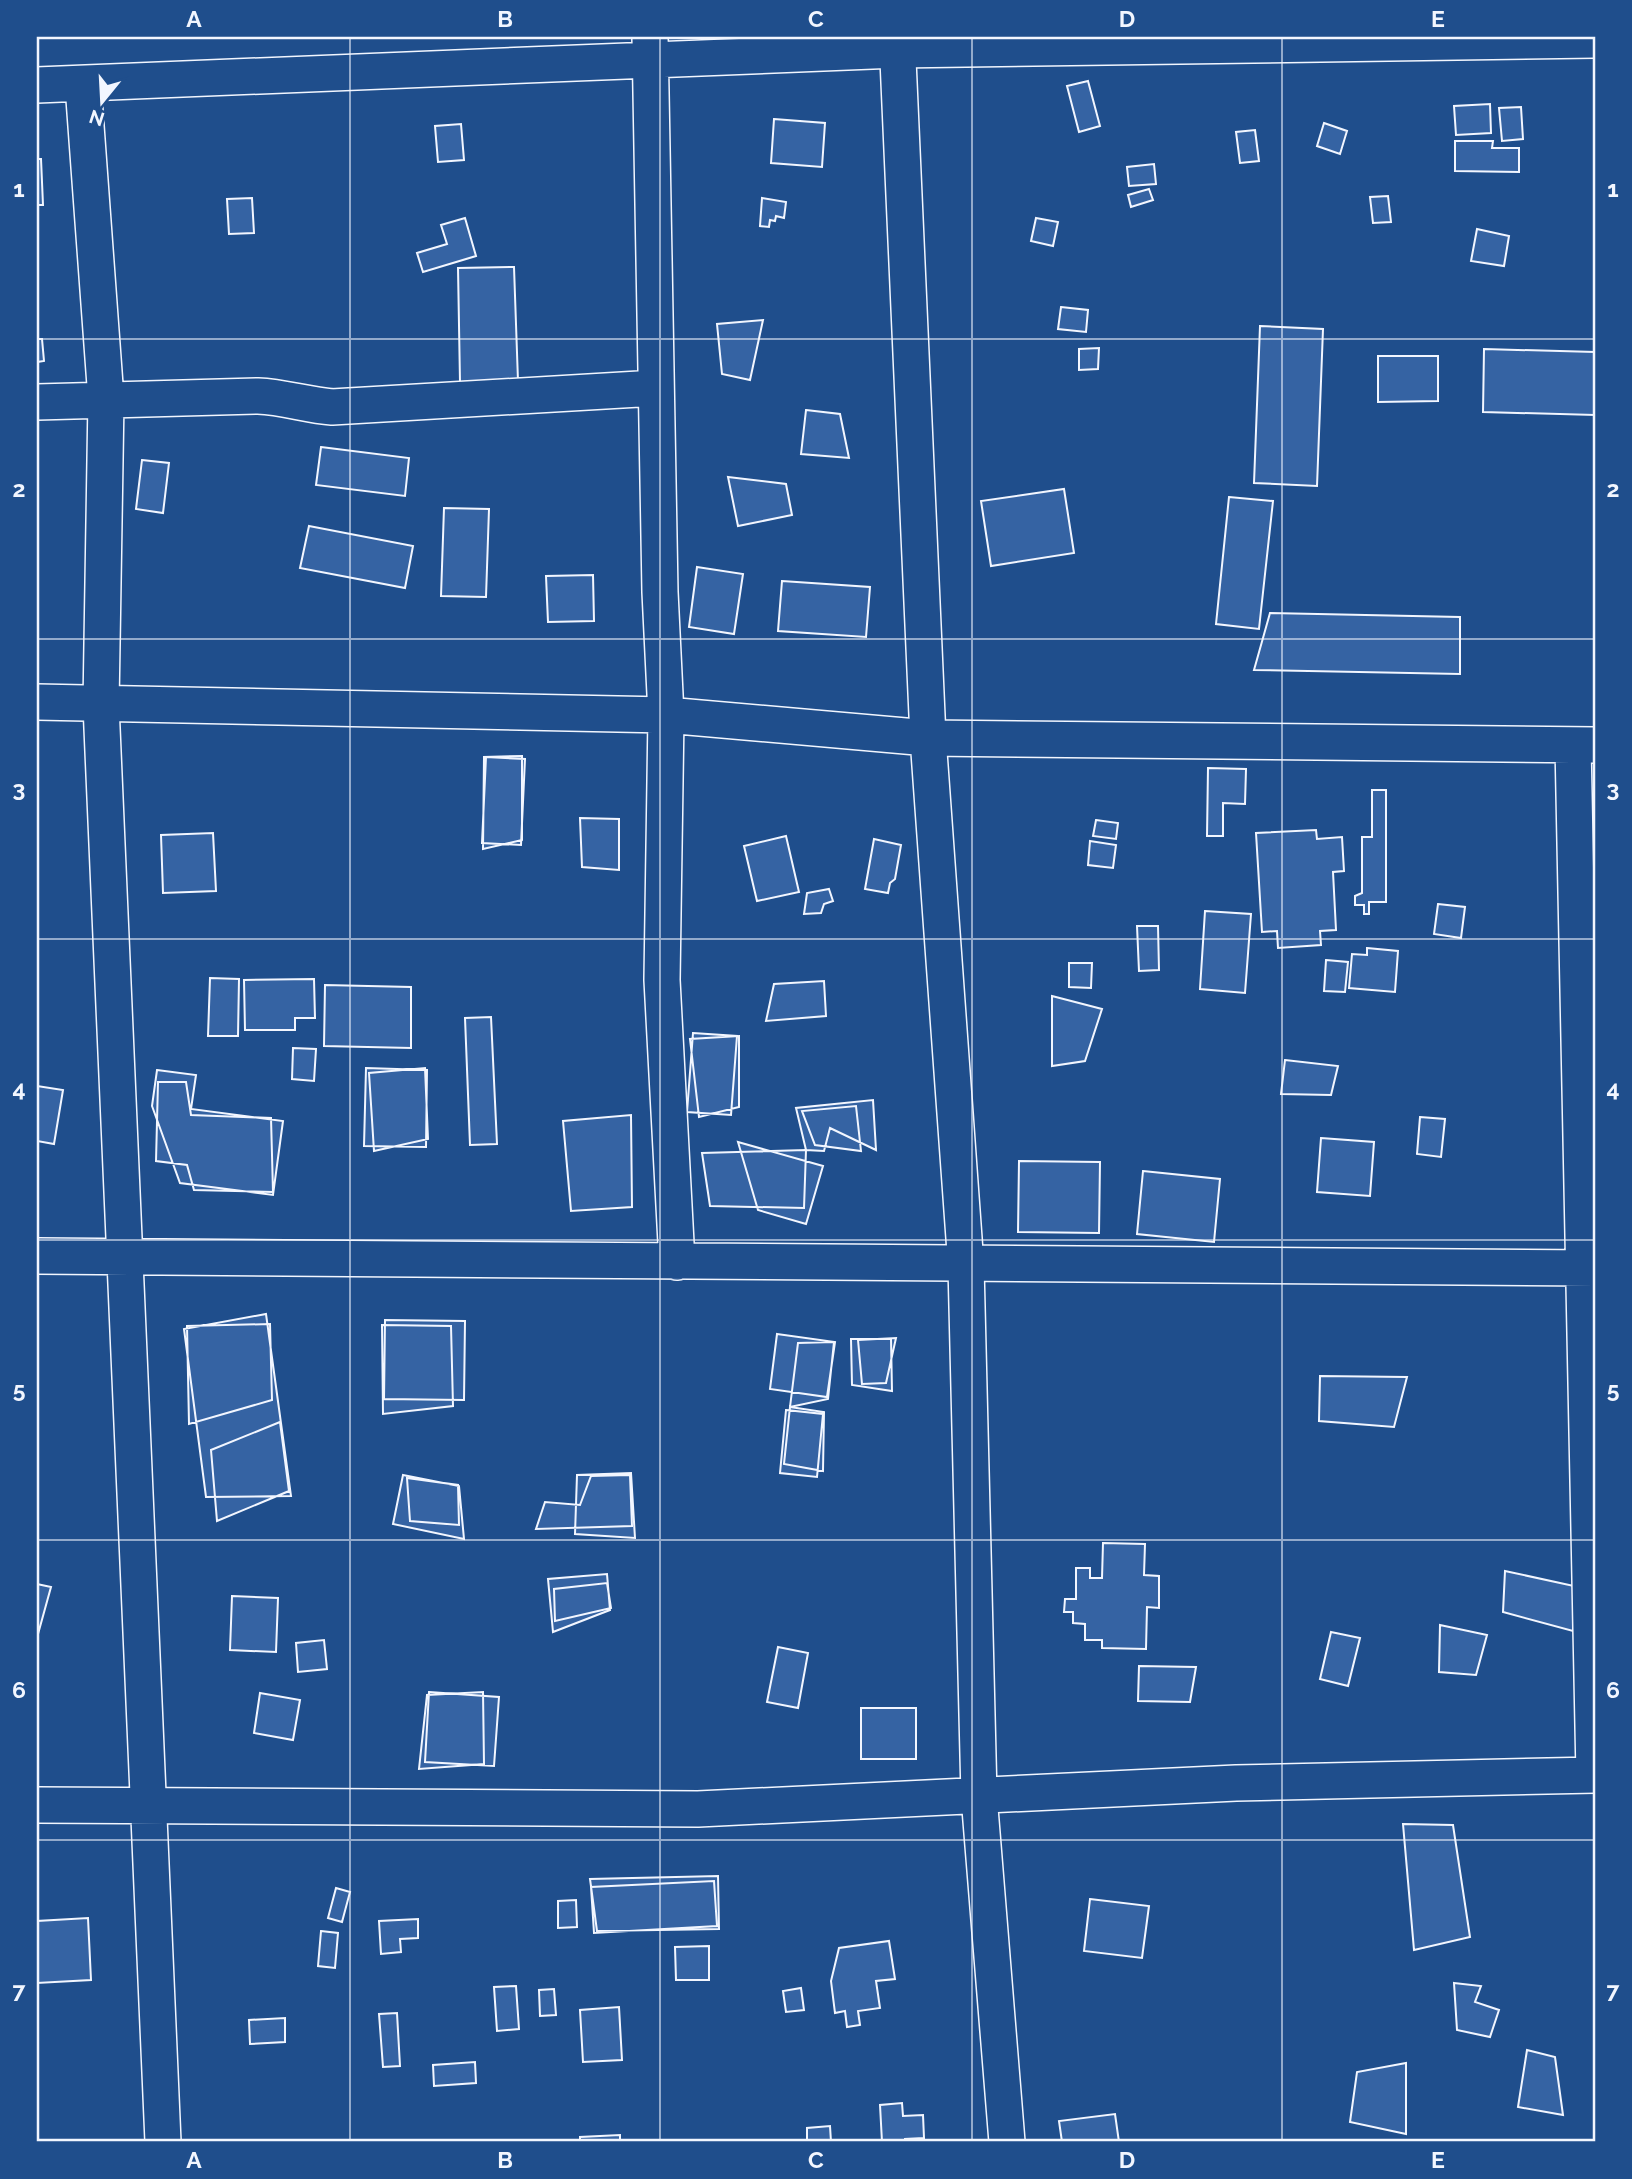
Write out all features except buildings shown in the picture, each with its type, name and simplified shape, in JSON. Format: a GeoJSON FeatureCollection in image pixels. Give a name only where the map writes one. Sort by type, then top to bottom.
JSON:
{"type":"FeatureCollection","features":[{"type":"Feature","properties":{"kind":"street"},"geometry":{"type":"LineString","coordinates":[[37,85],[83,85],[650,49],[897,43],[1595,40]]}},
{"type":"Feature","properties":{"kind":"street"},"geometry":{"type":"LineString","coordinates":[[897,43],[928,738],[967,1266],[979,1796],[1007,2142]]}},
{"type":"Feature","properties":{"kind":"street"},"geometry":{"type":"LineString","coordinates":[[650,49],[656,388],[666,715],[662,981],[677,1262]]}},
{"type":"Feature","properties":{"kind":"street"},"geometry":{"type":"LineString","coordinates":[[83,85],[106,399],[101,705],[146,1807],[163,2142]]}},
{"type":"Feature","properties":{"kind":"street"},"geometry":{"type":"LineString","coordinates":[[37,401],[284,397],[309,405],[332,407],[656,388]]}},
{"type":"Feature","properties":{"kind":"street"},"geometry":{"type":"LineString","coordinates":[[37,702],[666,715],[928,738],[1584,745],[1595,1775],[1236,1783],[698,1809],[37,1805]]}},
{"type":"Feature","properties":{"kind":"street"},"geometry":{"type":"LineString","coordinates":[[37,1256],[967,1266],[1590,1268]]}}]}
